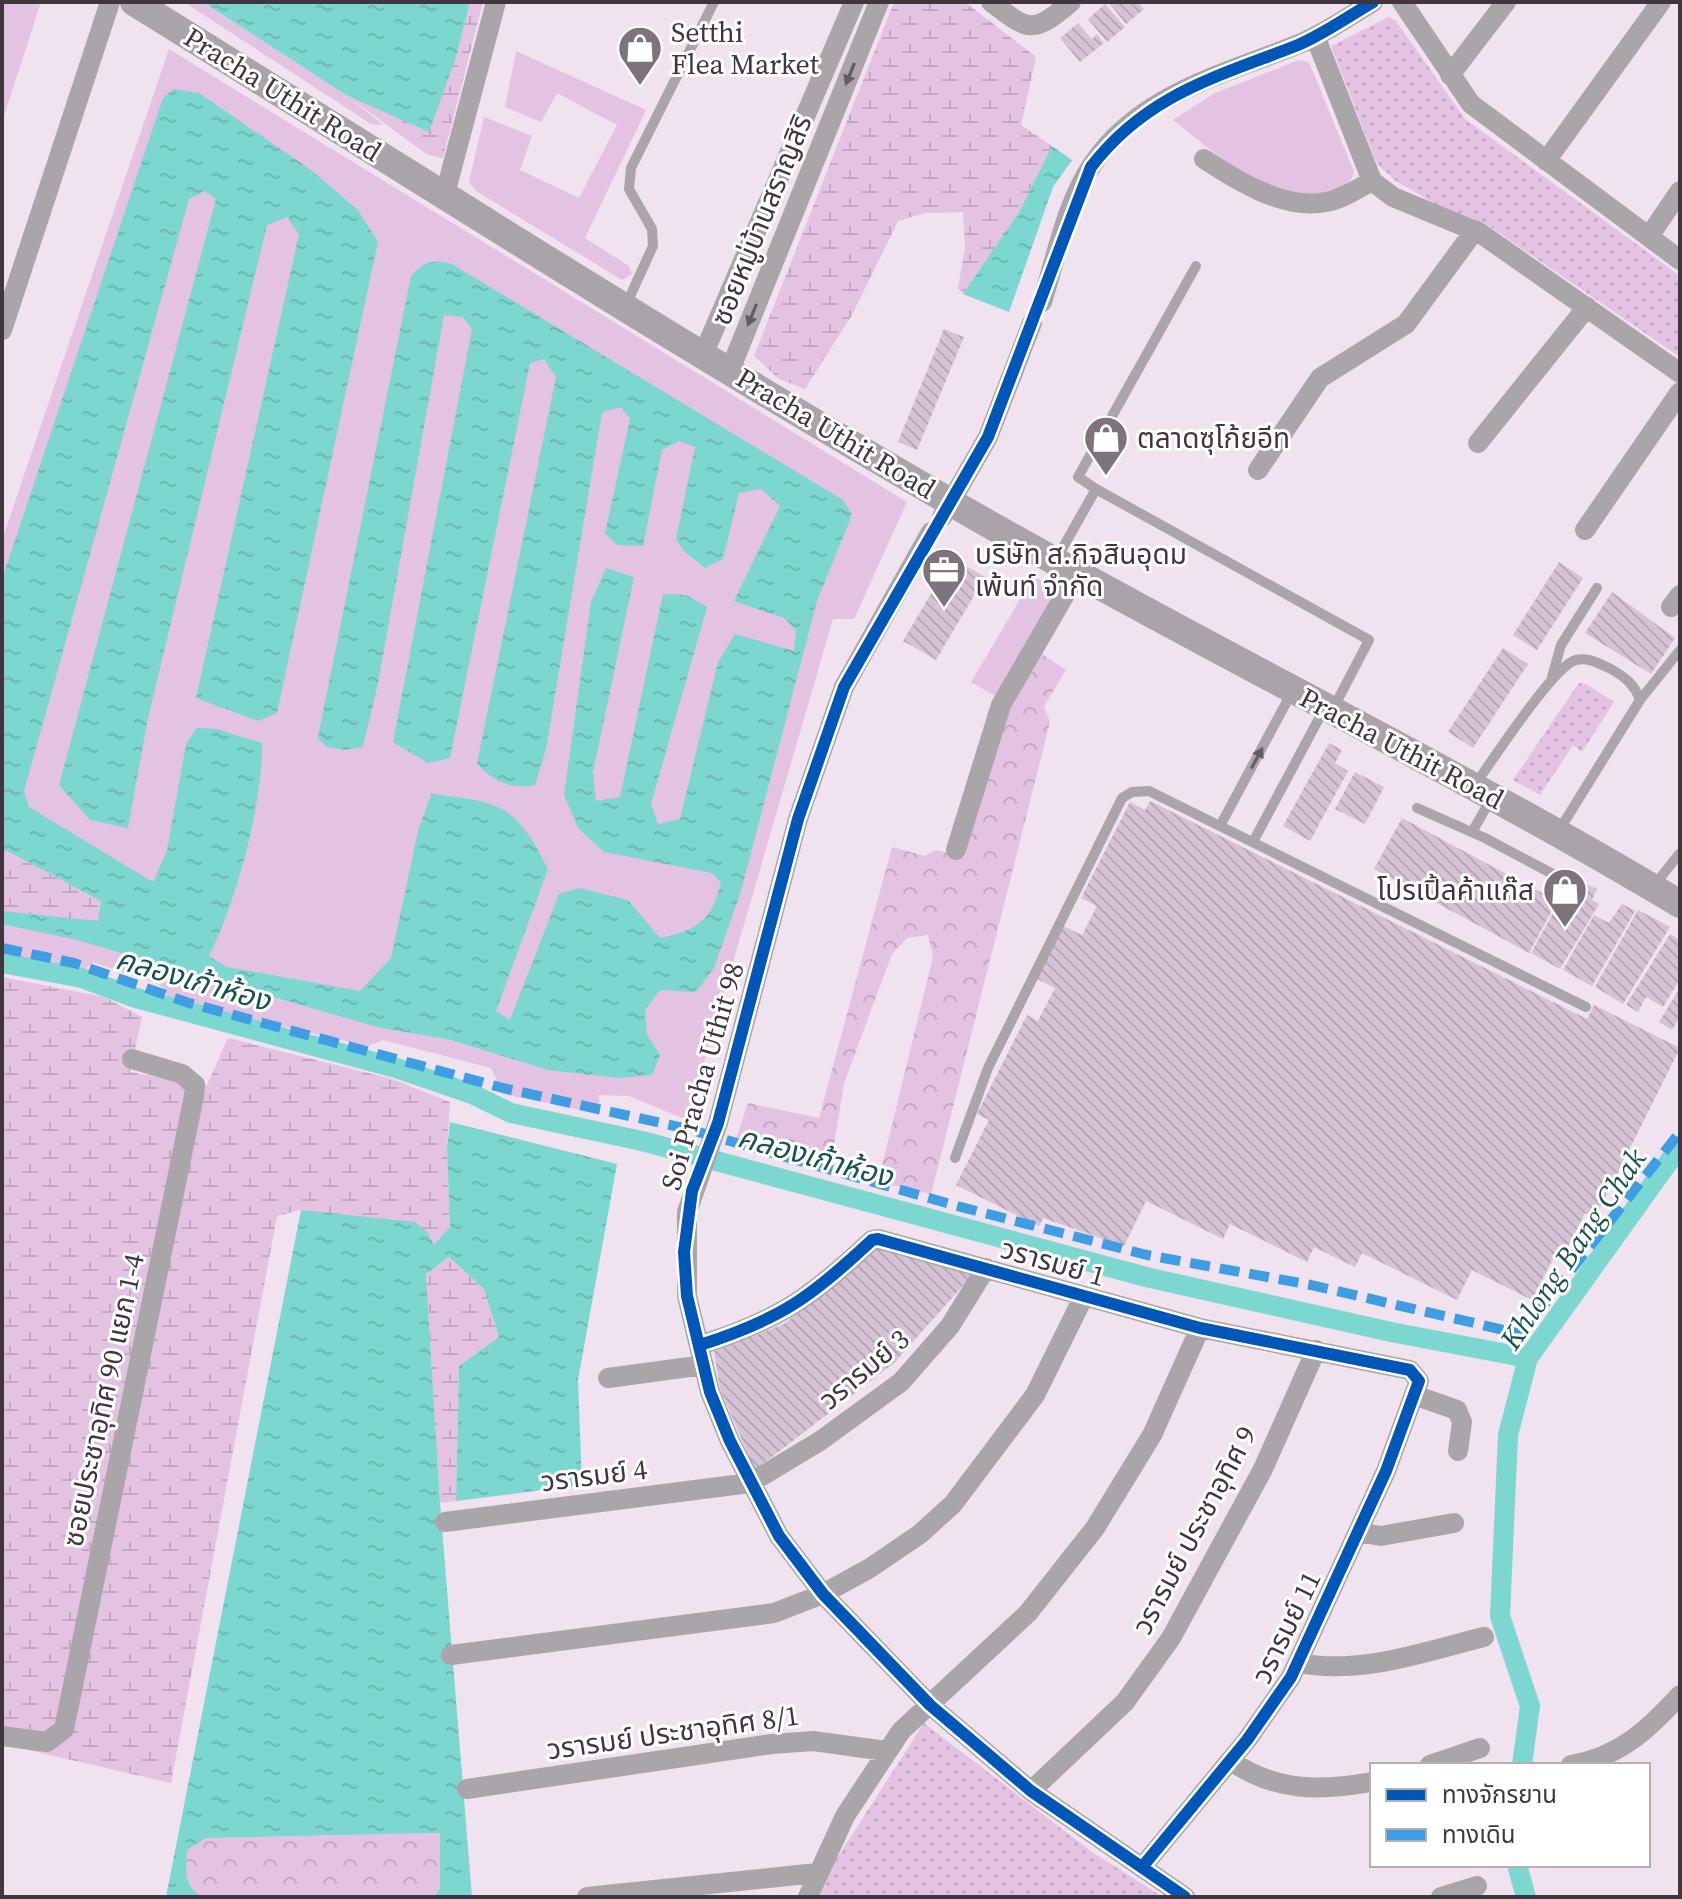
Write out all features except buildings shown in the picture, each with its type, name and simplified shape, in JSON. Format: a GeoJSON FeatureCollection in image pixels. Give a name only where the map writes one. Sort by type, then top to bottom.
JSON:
{"type":"FeatureCollection","features":[{"type":"Feature","properties":{"kind":"main road","name":"Pracha Uthit Road"},"geometry":{"type":"LineString","coordinates":[[134,2],[730,370],[941,517],[1067,566],[1483,792],[1680,904]]}},
{"type":"Feature","properties":{"kind":"street"},"geometry":{"type":"LineString","coordinates":[[2,330],[110,2]]}},
{"type":"Feature","properties":{"kind":"street"},"geometry":{"type":"LineString","coordinates":[[445,194],[496,2]]}},
{"type":"Feature","properties":{"kind":"street","name":"ซอยหมู่บ้านสราญสิริ"},"geometry":{"type":"LineString","coordinates":[[703,355],[854,2]]}},
{"type":"Feature","properties":{"kind":"street","name":"ซอยหมู่บ้านสราญสิริ"},"geometry":{"type":"LineString","coordinates":[[730,370],[879,2]]}},
{"type":"Feature","properties":{"kind":"street"},"geometry":{"type":"LineString","coordinates":[[991,2],[1023,26],[1030,26],[1048,20],[1071,2]]}},
{"type":"Feature","properties":{"kind":"street"},"geometry":{"type":"LineString","coordinates":[[1042,302],[1077,196],[1091,167],[1112,140],[1169,96],[1315,36],[1373,2]]}},
{"type":"Feature","properties":{"kind":"street"},"geometry":{"type":"LineString","coordinates":[[1402,2],[1471,104],[1680,260]]}},
{"type":"Feature","properties":{"kind":"street"},"geometry":{"type":"LineString","coordinates":[[1450,75],[1506,2]]}},
{"type":"Feature","properties":{"kind":"street"},"geometry":{"type":"LineString","coordinates":[[1546,161],[1661,2]]}},
{"type":"Feature","properties":{"kind":"street"},"geometry":{"type":"LineString","coordinates":[[1315,36],[1372,181],[1393,197],[1475,230],[1680,373]]}},
{"type":"Feature","properties":{"kind":"street"},"geometry":{"type":"LineString","coordinates":[[1204,159],[1255,188],[1290,200],[1324,203],[1372,181]]}},
{"type":"Feature","properties":{"kind":"street"},"geometry":{"type":"LineString","coordinates":[[1650,235],[1680,191]]}},
{"type":"Feature","properties":{"kind":"street"},"geometry":{"type":"LineString","coordinates":[[1258,470],[1320,378],[1406,324],[1475,230]]}},
{"type":"Feature","properties":{"kind":"street"},"geometry":{"type":"LineString","coordinates":[[1478,443],[1587,307]]}},
{"type":"Feature","properties":{"kind":"street","name":"Soi Pracha Uthit 98"},"geometry":{"type":"LineString","coordinates":[[1032,323],[988,437],[844,687],[798,819],[718,1123],[692,1191],[684,1252],[687,1296],[710,1392],[750,1483],[779,1536],[823,1594],[930,1705],[1031,1791],[1185,1897]]}},
{"type":"Feature","properties":{"kind":"street"},"geometry":{"type":"LineString","coordinates":[[1585,530],[1680,392]]}},
{"type":"Feature","properties":{"kind":"street"},"geometry":{"type":"LineString","coordinates":[[956,850],[1001,705],[1067,566]]}},
{"type":"Feature","properties":{"kind":"street","name":"ซอยประชาอุทิศ 90 แยก 1-4"},"geometry":{"type":"LineString","coordinates":[[2,1736],[47,1742],[64,1729],[194,1096],[195,1085],[182,1074],[132,1059]]}},
{"type":"Feature","properties":{"kind":"street","name":"วรารมย์ 1"},"geometry":{"type":"LineString","coordinates":[[702,1355],[796,1306],[839,1273],[872,1240],[986,1268],[1200,1328],[1410,1370],[1416,1387],[1457,1410],[1462,1422],[1458,1451]]}},
{"type":"Feature","properties":{"kind":"street","name":"วรารมย์ 3"},"geometry":{"type":"LineString","coordinates":[[750,1483],[820,1441],[901,1382],[950,1326],[986,1268]]}},
{"type":"Feature","properties":{"kind":"street"},"geometry":{"type":"LineString","coordinates":[[451,1655],[774,1613],[823,1594],[920,1534],[953,1504],[1035,1395],[1084,1296]]}},
{"type":"Feature","properties":{"kind":"street"},"geometry":{"type":"LineString","coordinates":[[808,1897],[845,1816],[901,1731],[1028,1613],[1095,1528],[1152,1435],[1200,1328]]}},
{"type":"Feature","properties":{"kind":"street","name":"วรารมย์ ประชาอุทิศ 9"},"geometry":{"type":"LineString","coordinates":[[1031,1791],[1125,1702],[1171,1638],[1263,1469],[1316,1350]]}},
{"type":"Feature","properties":{"kind":"street"},"geometry":{"type":"LineString","coordinates":[[608,1378],[702,1355]]}},
{"type":"Feature","properties":{"kind":"street","name":"วรารมย์ 11"},"geometry":{"type":"LineString","coordinates":[[1143,1866],[1276,1702],[1298,1663],[1386,1471],[1416,1387]]}},
{"type":"Feature","properties":{"kind":"street","name":"วรารมย์ 4"},"geometry":{"type":"LineString","coordinates":[[445,1522],[750,1483]]}},
{"type":"Feature","properties":{"kind":"street"},"geometry":{"type":"LineString","coordinates":[[1358,1532],[1381,1536],[1454,1523]]}},
{"type":"Feature","properties":{"kind":"street"},"geometry":{"type":"LineString","coordinates":[[1298,1663],[1329,1667],[1377,1663],[1484,1637]]}},
{"type":"Feature","properties":{"kind":"street"},"geometry":{"type":"LineString","coordinates":[[1583,1763],[1619,1751],[1650,1728],[1680,1695]]}},
{"type":"Feature","properties":{"kind":"street","name":"วรารมย์ ประชาอุทิศ 8/1"},"geometry":{"type":"LineString","coordinates":[[467,1789],[772,1744],[813,1741],[886,1751]]}},
{"type":"Feature","properties":{"kind":"street"},"geometry":{"type":"LineString","coordinates":[[1436,1763],[1480,1748]]}},
{"type":"Feature","properties":{"kind":"street"},"geometry":{"type":"LineString","coordinates":[[1231,1761],[1273,1783],[1301,1789],[1370,1782]]}},
{"type":"Feature","properties":{"kind":"street"},"geometry":{"type":"LineString","coordinates":[[587,1897],[817,1873]]}},
{"type":"Feature","properties":{"kind":"street"},"geometry":{"type":"LineString","coordinates":[[1441,1897],[1477,1886]]}},
{"type":"Feature","properties":{"kind":"lane"},"geometry":{"type":"LineString","coordinates":[[626,306],[653,246],[652,229],[629,189],[631,168],[714,2]]}},
{"type":"Feature","properties":{"kind":"lane"},"geometry":{"type":"LineString","coordinates":[[1196,266],[1078,477],[1369,640],[1253,842]]}},
{"type":"Feature","properties":{"kind":"lane"},"geometry":{"type":"LineString","coordinates":[[1067,566],[1096,489]]}},
{"type":"Feature","properties":{"kind":"lane"},"geometry":{"type":"LineString","coordinates":[[1472,832],[1483,792],[1552,679],[1561,645],[1597,588]]}},
{"type":"Feature","properties":{"kind":"lane"},"geometry":{"type":"LineString","coordinates":[[1557,833],[1640,700],[1680,650]]}},
{"type":"Feature","properties":{"kind":"lane"},"geometry":{"type":"LineString","coordinates":[[1552,679],[1573,661],[1591,659],[1620,674],[1636,688],[1640,700]]}},
{"type":"Feature","properties":{"kind":"lane"},"geometry":{"type":"LineString","coordinates":[[1220,826],[1293,690]]}},
{"type":"Feature","properties":{"kind":"lane"},"geometry":{"type":"LineString","coordinates":[[955,1158],[988,1068],[1122,798],[1132,792],[1149,791],[1586,1007]]}},
{"type":"Feature","properties":{"kind":"lane"},"geometry":{"type":"LineString","coordinates":[[1417,808],[1472,832],[1564,880]]}},
{"type":"Feature","properties":{"kind":"lane"},"geometry":{"type":"LineString","coordinates":[[1653,888],[1679,854]]}},
{"type":"Feature","properties":{"kind":"green space"},"geometry":{"type":"Polygon","coordinates":[[[2,2],[41,2],[2,122],[2,2]]]}},
{"type":"Feature","properties":{"kind":"green space"},"geometry":{"type":"Polygon","coordinates":[[[184,2],[203,2],[346,95],[383,125],[371,124],[184,2]]]}},
{"type":"Feature","properties":{"kind":"green space"},"geometry":{"type":"Polygon","coordinates":[[[470,2],[483,2],[443,158],[428,155],[346,95],[384,109],[456,57],[470,2]]]}},
{"type":"Feature","properties":{"kind":"green space"},"geometry":{"type":"Polygon","coordinates":[[[894,2],[965,2],[1036,57],[1021,125],[1052,146],[1019,212],[963,294],[958,288],[965,248],[963,212],[925,213],[898,221],[852,315],[805,389],[779,379],[754,356],[894,2]]]}},
{"type":"Feature","properties":{"kind":"green space"},"geometry":{"type":"Polygon","coordinates":[[[1389,17],[1396,21],[1465,119],[1680,276],[1680,357],[1489,226],[1437,205],[1396,181],[1377,164],[1331,46],[1389,17]]]}},
{"type":"Feature","properties":{"kind":"green space"},"geometry":{"type":"Polygon","coordinates":[[[169,49],[907,502],[854,619],[833,619],[687,1120],[629,1096],[599,1095],[600,1114],[503,1094],[491,1068],[383,1040],[368,1046],[171,1001],[160,985],[93,962],[83,971],[2,955],[2,540],[169,49]]]}},
{"type":"Feature","properties":{"kind":"green space"},"geometry":{"type":"Polygon","coordinates":[[[516,51],[646,110],[585,238],[629,266],[632,274],[622,280],[476,191],[469,182],[484,117],[532,136],[520,170],[579,198],[617,125],[557,93],[541,122],[505,107],[516,51]]]}},
{"type":"Feature","properties":{"kind":"green space"},"geometry":{"type":"Polygon","coordinates":[[[1299,60],[1309,62],[1354,172],[1350,181],[1340,188],[1304,194],[1263,184],[1225,161],[1173,120],[1215,93],[1299,60]]]}},
{"type":"Feature","properties":{"kind":"green space"},"geometry":{"type":"Polygon","coordinates":[[[1034,576],[1059,592],[999,698],[971,682],[1034,576]]]}},
{"type":"Feature","properties":{"kind":"green space"},"geometry":{"type":"Polygon","coordinates":[[[1039,652],[1066,670],[1044,706],[1050,722],[931,1194],[878,1182],[933,957],[928,935],[907,938],[892,954],[844,1083],[830,1169],[734,1145],[748,1103],[819,1118],[892,847],[925,856],[936,850],[965,857],[1006,711],[1039,652]]]}},
{"type":"Feature","properties":{"kind":"green space"},"geometry":{"type":"Polygon","coordinates":[[[1579,683],[1586,684],[1614,702],[1582,752],[1573,745],[1540,795],[1513,780],[1579,683]]]}},
{"type":"Feature","properties":{"kind":"green space"},"geometry":{"type":"Polygon","coordinates":[[[2,848],[101,902],[98,922],[2,911],[2,848]]]}},
{"type":"Feature","properties":{"kind":"green space"},"geometry":{"type":"Polygon","coordinates":[[[2,977],[104,997],[142,1017],[130,1072],[207,1085],[228,1038],[392,1079],[450,1102],[447,1148],[450,1227],[434,1246],[301,1210],[277,1216],[171,1783],[2,1744],[2,977]]]}},
{"type":"Feature","properties":{"kind":"green space"},"geometry":{"type":"Polygon","coordinates":[[[449,1257],[484,1289],[499,1337],[459,1366],[456,1501],[440,1503],[426,1274],[449,1257]]]}},
{"type":"Feature","properties":{"kind":"green space"},"geometry":{"type":"Polygon","coordinates":[[[924,1723],[1092,1852],[1163,1897],[820,1897],[834,1863],[924,1723]]]}},
{"type":"Feature","properties":{"kind":"green space"},"geometry":{"type":"Polygon","coordinates":[[[441,1833],[440,1888],[434,1897],[204,1897],[192,1889],[187,1877],[187,1850],[206,1838],[441,1833]]]}},
{"type":"Feature","properties":{"kind":"water"},"geometry":{"type":"Polygon","coordinates":[[[203,2],[470,2],[456,57],[429,132],[346,95],[203,2]]]}},
{"type":"Feature","properties":{"kind":"water"},"geometry":{"type":"Polygon","coordinates":[[[174,89],[199,93],[311,170],[358,210],[378,242],[277,713],[258,721],[196,698],[299,234],[287,217],[267,225],[148,718],[128,828],[90,820],[59,785],[216,199],[205,191],[189,199],[24,791],[29,807],[153,882],[167,850],[186,744],[197,728],[217,729],[262,743],[258,794],[246,852],[229,909],[209,956],[227,967],[360,991],[391,958],[418,831],[431,794],[490,804],[515,818],[548,869],[496,1011],[510,1020],[559,894],[579,888],[628,900],[660,938],[693,927],[707,915],[721,883],[712,873],[604,852],[578,828],[564,795],[591,602],[606,568],[634,577],[593,772],[596,801],[620,797],[663,594],[686,595],[707,607],[651,804],[658,824],[680,819],[718,662],[735,634],[794,651],[796,630],[784,618],[734,601],[780,506],[761,489],[739,493],[723,559],[705,568],[684,551],[676,539],[695,447],[679,441],[662,450],[643,546],[617,545],[605,533],[630,419],[621,407],[602,412],[546,749],[535,785],[511,785],[496,779],[477,763],[556,377],[544,359],[530,363],[450,758],[428,763],[393,742],[472,329],[463,317],[444,315],[378,683],[363,747],[346,750],[326,747],[318,737],[411,276],[430,262],[452,264],[843,500],[852,515],[817,601],[741,891],[714,968],[696,992],[660,990],[645,1010],[647,1035],[660,1055],[652,1075],[619,1078],[548,1070],[451,1040],[377,1027],[77,940],[2,924],[2,911],[98,921],[101,901],[2,848],[2,579],[163,98],[174,89]]]}},
{"type":"Feature","properties":{"kind":"water"},"geometry":{"type":"Polygon","coordinates":[[[1052,146],[1072,160],[1053,187],[1009,312],[963,294],[1019,212],[1052,146]]]}},
{"type":"Feature","properties":{"kind":"water"},"geometry":{"type":"Polygon","coordinates":[[[450,1122],[617,1164],[578,1380],[582,1485],[456,1501],[459,1366],[499,1337],[484,1289],[449,1257],[426,1274],[440,1503],[472,1897],[434,1897],[440,1888],[440,1833],[206,1838],[187,1850],[186,1864],[192,1889],[204,1897],[166,1897],[301,1210],[415,1222],[427,1232],[434,1245],[450,1227],[447,1148],[450,1122]]]}},
{"type":"Feature","properties":{"kind":"waterway","name":"คลองเก้าห้อง"},"geometry":{"type":"LineString","coordinates":[[2,963],[82,978],[136,998],[396,1068],[472,1094],[511,1113],[642,1141],[1146,1277],[1391,1332],[1528,1358]]}},
{"type":"Feature","properties":{"kind":"waterway","name":"Khlong Bang Chak"},"geometry":{"type":"LineString","coordinates":[[1522,1763],[1530,1706],[1500,1616],[1508,1435],[1528,1358],[1680,1146]]}},
{"type":"Feature","properties":{"kind":"waterway","name":"Khlong Bang Chak"},"geometry":{"type":"LineString","coordinates":[[1518,1867],[1526,1897]]}},
{"type":"Feature","properties":{"kind":"marked path"},"geometry":{"type":"LineString","coordinates":[[2,948],[74,963],[189,1003],[503,1088],[688,1129],[957,1206],[1147,1255],[1311,1285],[1521,1334],[1680,1132]]}},
{"type":"Feature","properties":{"kind":"cycle path"},"geometry":{"type":"LineString","coordinates":[[1185,1897],[1031,1791],[930,1705],[823,1594],[779,1536],[730,1441],[710,1392],[687,1296],[684,1252],[692,1191],[718,1123],[798,819],[844,687],[988,437],[1091,167],[1113,142],[1160,105],[1212,78],[1308,41],[1373,2]]}},
{"type":"Feature","properties":{"kind":"cycle path"},"geometry":{"type":"LineString","coordinates":[[700,1345],[774,1316],[812,1292],[872,1240],[878,1239],[1200,1328],[1410,1370],[1419,1381],[1386,1471],[1291,1677],[1247,1740],[1143,1866]]}},
{"type":"Feature","properties":{"kind":"place","name":"Setthi Flea Market"},"geometry":{"type":"Point","coordinates":[640,87]}},
{"type":"Feature","properties":{"kind":"place","name":"ตลาดซุโก้ยอีท"},"geometry":{"type":"Point","coordinates":[1106,477]}},
{"type":"Feature","properties":{"kind":"place","name":"บริษัท ส.กิจสินอุดม เพ้นท์ จำกัด"},"geometry":{"type":"Point","coordinates":[944,609]}},
{"type":"Feature","properties":{"kind":"place","name":"โปรเปิ้ลค้าแก๊ส"},"geometry":{"type":"Point","coordinates":[1565,929]}}]}
